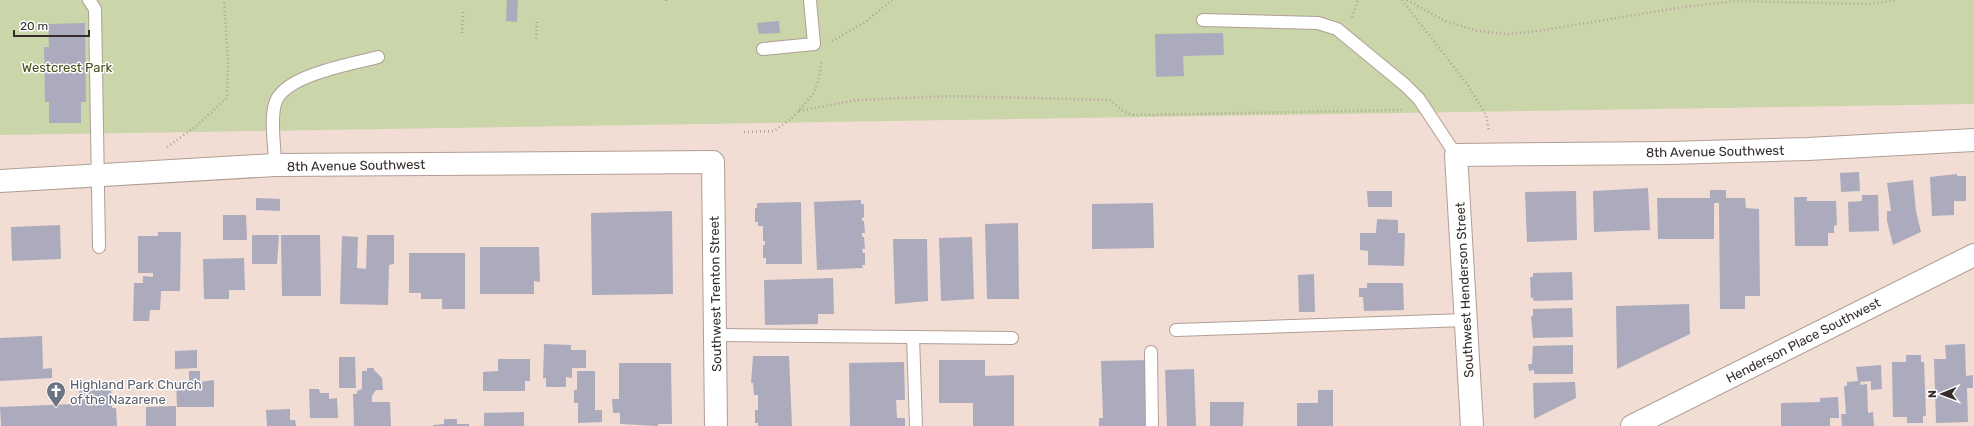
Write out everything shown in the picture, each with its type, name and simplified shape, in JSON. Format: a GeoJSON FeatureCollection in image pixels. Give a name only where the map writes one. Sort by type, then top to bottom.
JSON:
{"type":"FeatureCollection","features":[{"type":"Feature","properties":{"kind":"street","name":"8th Avenue Southwest"},"geometry":{"type":"LineString","coordinates":[[1456,155],[1678,153],[1808,149],[1974,140]]}},
{"type":"Feature","properties":{"kind":"street","name":"Southwest Henderson Street"},"geometry":{"type":"LineString","coordinates":[[1456,155],[1472,426]]}},
{"type":"Feature","properties":{"kind":"street","name":"8th Avenue Southwest"},"geometry":{"type":"LineString","coordinates":[[0,181],[275,165],[713,162]]}},
{"type":"Feature","properties":{"kind":"street","name":"Southwest Trenton Street"},"geometry":{"type":"LineString","coordinates":[[713,162],[716,426]]}},
{"type":"Feature","properties":{"kind":"street","name":"Henderson Place Southwest"},"geometry":{"type":"LineString","coordinates":[[1632,426],[1974,255]]}},
{"type":"Feature","properties":{"kind":"lane"},"geometry":{"type":"LineString","coordinates":[[89,0],[95,9],[99,247]]}},
{"type":"Feature","properties":{"kind":"lane"},"geometry":{"type":"LineString","coordinates":[[762,49],[817,44],[810,0]]}},
{"type":"Feature","properties":{"kind":"lane"},"geometry":{"type":"LineString","coordinates":[[1203,20],[1318,23],[1337,30],[1405,85],[1425,109],[1456,155]]}},
{"type":"Feature","properties":{"kind":"lane"},"geometry":{"type":"LineString","coordinates":[[275,165],[274,103],[280,93],[303,78],[378,58]]}},
{"type":"Feature","properties":{"kind":"lane"},"geometry":{"type":"LineString","coordinates":[[1176,330],[1466,320]]}},
{"type":"Feature","properties":{"kind":"lane"},"geometry":{"type":"LineString","coordinates":[[716,335],[1012,338]]}},
{"type":"Feature","properties":{"kind":"lane"},"geometry":{"type":"LineString","coordinates":[[913,337],[916,426]]}},
{"type":"Feature","properties":{"kind":"lane"},"geometry":{"type":"LineString","coordinates":[[1151,352],[1152,426]]}},
{"type":"Feature","properties":{"kind":"path"},"geometry":{"type":"LineString","coordinates":[[161,150],[195,127],[227,98],[228,62],[224,0]]}},
{"type":"Feature","properties":{"kind":"path"},"geometry":{"type":"LineString","coordinates":[[744,132],[774,131],[799,111],[813,94],[822,68],[817,44],[841,38],[865,22],[892,0]]}},
{"type":"Feature","properties":{"kind":"path"},"geometry":{"type":"LineString","coordinates":[[1402,0],[1467,84],[1486,115],[1490,135]]}},
{"type":"Feature","properties":{"kind":"path"},"geometry":{"type":"LineString","coordinates":[[1407,0],[1445,21],[1478,31],[1508,34],[1538,31],[1677,8],[1734,1],[1869,4],[1896,0]]}},
{"type":"Feature","properties":{"kind":"path"},"geometry":{"type":"LineString","coordinates":[[462,12],[462,33]]}},
{"type":"Feature","properties":{"kind":"path"},"geometry":{"type":"LineString","coordinates":[[536,39],[537,19]]}},
{"type":"Feature","properties":{"kind":"path"},"geometry":{"type":"LineString","coordinates":[[799,111],[857,100],[951,96],[1111,100],[1119,109],[1127,114],[1134,115],[1425,109]]}},
{"type":"Feature","properties":{"kind":"green space","name":"Westcrest Park"},"geometry":{"type":"Polygon","coordinates":[[[0,0],[1974,0],[1974,104],[0,135],[0,0]]]}},
{"type":"Feature","properties":{"kind":"building"},"geometry":{"type":"Polygon","coordinates":[[[507,0],[518,0],[517,22],[506,21],[507,0]]]}},
{"type":"Feature","properties":{"kind":"building"},"geometry":{"type":"Polygon","coordinates":[[[779,21],[780,33],[759,34],[757,23],[779,21]]]}},
{"type":"Feature","properties":{"kind":"building"},"geometry":{"type":"Polygon","coordinates":[[[85,23],[86,102],[81,102],[81,123],[49,123],[49,102],[45,102],[44,47],[49,47],[48,24],[85,23]]]}},
{"type":"Feature","properties":{"kind":"building"},"geometry":{"type":"Polygon","coordinates":[[[1223,33],[1224,55],[1183,56],[1184,76],[1156,77],[1155,34],[1223,33]]]}},
{"type":"Feature","properties":{"kind":"building"},"geometry":{"type":"Polygon","coordinates":[[[1859,172],[1860,191],[1841,192],[1840,173],[1859,172]]]}},
{"type":"Feature","properties":{"kind":"building"},"geometry":{"type":"Polygon","coordinates":[[[1957,174],[1957,176],[1966,176],[1966,201],[1954,201],[1954,215],[1932,216],[1930,177],[1957,174]]]}},
{"type":"Feature","properties":{"kind":"building"},"geometry":{"type":"Polygon","coordinates":[[[1913,180],[1916,211],[1921,232],[1893,245],[1887,221],[1887,211],[1891,211],[1887,183],[1913,180]]]}},
{"type":"Feature","properties":{"kind":"building"},"geometry":{"type":"Polygon","coordinates":[[[1648,188],[1650,230],[1594,232],[1593,191],[1648,188]]]}},
{"type":"Feature","properties":{"kind":"building"},"geometry":{"type":"Polygon","coordinates":[[[1710,190],[1726,190],[1726,198],[1745,198],[1746,208],[1759,209],[1760,296],[1745,296],[1745,309],[1720,309],[1719,203],[1714,203],[1714,239],[1658,239],[1657,198],[1710,198],[1710,190]]]}},
{"type":"Feature","properties":{"kind":"building"},"geometry":{"type":"Polygon","coordinates":[[[1367,191],[1392,191],[1392,207],[1368,207],[1367,191]]]}},
{"type":"Feature","properties":{"kind":"building"},"geometry":{"type":"Polygon","coordinates":[[[1576,191],[1577,240],[1527,242],[1525,192],[1576,191]]]}},
{"type":"Feature","properties":{"kind":"building"},"geometry":{"type":"Polygon","coordinates":[[[1862,195],[1878,195],[1879,231],[1849,232],[1848,202],[1862,201],[1862,195]]]}},
{"type":"Feature","properties":{"kind":"building"},"geometry":{"type":"Polygon","coordinates":[[[1794,197],[1807,197],[1807,201],[1836,201],[1837,225],[1834,226],[1834,233],[1828,233],[1828,246],[1795,246],[1794,197]]]}},
{"type":"Feature","properties":{"kind":"building"},"geometry":{"type":"Polygon","coordinates":[[[256,198],[280,199],[280,211],[256,210],[256,198]]]}},
{"type":"Feature","properties":{"kind":"building"},"geometry":{"type":"Polygon","coordinates":[[[861,200],[861,204],[864,204],[864,217],[862,218],[862,221],[864,221],[865,233],[862,233],[862,237],[864,237],[865,249],[862,249],[863,253],[865,253],[865,265],[862,265],[863,268],[817,270],[814,202],[861,200]]]}},
{"type":"Feature","properties":{"kind":"building"},"geometry":{"type":"Polygon","coordinates":[[[801,202],[802,264],[766,264],[766,258],[763,258],[763,245],[765,245],[765,241],[763,241],[763,226],[758,226],[758,222],[755,222],[755,208],[757,208],[757,203],[801,202]]]}},
{"type":"Feature","properties":{"kind":"building"},"geometry":{"type":"Polygon","coordinates":[[[1153,203],[1154,248],[1092,249],[1092,204],[1153,203]]]}},
{"type":"Feature","properties":{"kind":"building"},"geometry":{"type":"Polygon","coordinates":[[[672,211],[673,294],[592,295],[591,213],[672,211]]]}},
{"type":"Feature","properties":{"kind":"building"},"geometry":{"type":"Polygon","coordinates":[[[223,215],[246,215],[247,240],[223,240],[223,215]]]}},
{"type":"Feature","properties":{"kind":"building"},"geometry":{"type":"Polygon","coordinates":[[[1377,219],[1398,220],[1398,233],[1405,233],[1404,266],[1368,265],[1368,251],[1360,250],[1360,233],[1376,233],[1377,219]]]}},
{"type":"Feature","properties":{"kind":"building"},"geometry":{"type":"Polygon","coordinates":[[[1018,223],[1019,299],[987,299],[985,224],[1018,223]]]}},
{"type":"Feature","properties":{"kind":"building"},"geometry":{"type":"Polygon","coordinates":[[[60,225],[61,259],[12,261],[11,227],[60,225]]]}},
{"type":"Feature","properties":{"kind":"building"},"geometry":{"type":"Polygon","coordinates":[[[158,232],[181,232],[180,291],[161,291],[160,310],[150,310],[149,321],[133,321],[134,283],[143,283],[143,276],[153,277],[153,273],[138,273],[138,236],[158,236],[158,232]]]}},
{"type":"Feature","properties":{"kind":"building"},"geometry":{"type":"Polygon","coordinates":[[[252,235],[279,235],[277,264],[252,264],[252,235]]]}},
{"type":"Feature","properties":{"kind":"building"},"geometry":{"type":"Polygon","coordinates":[[[281,235],[320,235],[321,296],[282,296],[281,235]]]}},
{"type":"Feature","properties":{"kind":"building"},"geometry":{"type":"Polygon","coordinates":[[[367,235],[394,235],[394,264],[389,265],[388,305],[340,304],[342,236],[358,237],[357,268],[366,269],[367,235]]]}},
{"type":"Feature","properties":{"kind":"building"},"geometry":{"type":"Polygon","coordinates":[[[972,237],[974,299],[941,301],[939,238],[972,237]]]}},
{"type":"Feature","properties":{"kind":"building"},"geometry":{"type":"Polygon","coordinates":[[[893,239],[927,239],[928,301],[895,304],[893,239]]]}},
{"type":"Feature","properties":{"kind":"building"},"geometry":{"type":"Polygon","coordinates":[[[480,247],[539,247],[540,282],[534,281],[534,294],[480,294],[480,247]]]}},
{"type":"Feature","properties":{"kind":"building"},"geometry":{"type":"Polygon","coordinates":[[[409,253],[465,253],[465,309],[442,309],[442,299],[421,299],[421,293],[409,293],[409,253]]]}},
{"type":"Feature","properties":{"kind":"building"},"geometry":{"type":"Polygon","coordinates":[[[244,258],[245,290],[229,290],[229,299],[204,299],[203,259],[244,258]]]}},
{"type":"Feature","properties":{"kind":"building"},"geometry":{"type":"Polygon","coordinates":[[[1572,272],[1573,300],[1534,301],[1533,298],[1531,298],[1530,277],[1533,277],[1533,273],[1572,272]]]}},
{"type":"Feature","properties":{"kind":"building"},"geometry":{"type":"Polygon","coordinates":[[[1314,274],[1315,312],[1299,312],[1298,275],[1314,274]]]}},
{"type":"Feature","properties":{"kind":"building"},"geometry":{"type":"Polygon","coordinates":[[[833,278],[834,314],[818,314],[818,324],[765,325],[764,280],[833,278]]]}},
{"type":"Feature","properties":{"kind":"building"},"geometry":{"type":"Polygon","coordinates":[[[1367,283],[1403,283],[1404,310],[1364,311],[1363,297],[1359,297],[1359,288],[1367,288],[1367,283]]]}},
{"type":"Feature","properties":{"kind":"building"},"geometry":{"type":"Polygon","coordinates":[[[1689,304],[1690,334],[1617,369],[1616,306],[1689,304]]]}},
{"type":"Feature","properties":{"kind":"building"},"geometry":{"type":"Polygon","coordinates":[[[1572,308],[1573,337],[1533,338],[1531,316],[1533,316],[1533,309],[1572,308]]]}},
{"type":"Feature","properties":{"kind":"building"},"geometry":{"type":"Polygon","coordinates":[[[42,336],[43,369],[52,368],[52,378],[0,381],[0,338],[42,336]]]}},
{"type":"Feature","properties":{"kind":"building"},"geometry":{"type":"Polygon","coordinates":[[[544,344],[571,345],[571,350],[586,350],[586,368],[572,368],[572,378],[566,377],[566,387],[546,387],[546,378],[543,378],[544,344]]]}},
{"type":"Feature","properties":{"kind":"building"},"geometry":{"type":"Polygon","coordinates":[[[1965,344],[1966,376],[1973,375],[1973,388],[1967,388],[1968,422],[1936,423],[1934,359],[1946,359],[1945,345],[1965,344]]]}},
{"type":"Feature","properties":{"kind":"building"},"geometry":{"type":"Polygon","coordinates":[[[1573,345],[1573,374],[1534,374],[1534,370],[1529,371],[1528,364],[1532,364],[1533,346],[1573,345]]]}},
{"type":"Feature","properties":{"kind":"building"},"geometry":{"type":"Polygon","coordinates":[[[197,350],[197,368],[175,369],[175,351],[197,350]]]}},
{"type":"Feature","properties":{"kind":"building"},"geometry":{"type":"Polygon","coordinates":[[[1906,355],[1921,355],[1921,362],[1924,362],[1926,416],[1923,416],[1923,423],[1907,423],[1907,417],[1893,417],[1892,362],[1906,362],[1906,355]]]}},
{"type":"Feature","properties":{"kind":"building"},"geometry":{"type":"Polygon","coordinates":[[[753,356],[789,356],[792,426],[758,426],[758,423],[755,423],[755,410],[758,410],[758,395],[754,395],[753,383],[751,383],[753,356]]]}},
{"type":"Feature","properties":{"kind":"building"},"geometry":{"type":"Polygon","coordinates":[[[339,357],[355,357],[356,388],[339,388],[339,357]]]}},
{"type":"Feature","properties":{"kind":"building"},"geometry":{"type":"Polygon","coordinates":[[[498,359],[530,359],[530,381],[525,381],[525,391],[483,391],[483,372],[498,371],[498,359]]]}},
{"type":"Feature","properties":{"kind":"building"},"geometry":{"type":"Polygon","coordinates":[[[939,360],[985,360],[985,376],[1014,375],[1014,426],[973,426],[973,403],[939,403],[939,360]]]}},
{"type":"Feature","properties":{"kind":"building"},"geometry":{"type":"Polygon","coordinates":[[[1148,360],[1149,426],[1099,426],[1099,418],[1103,418],[1101,361],[1148,360]]]}},
{"type":"Feature","properties":{"kind":"building"},"geometry":{"type":"Polygon","coordinates":[[[904,362],[905,400],[896,400],[897,418],[905,418],[905,426],[850,426],[849,363],[904,362]]]}},
{"type":"Feature","properties":{"kind":"building"},"geometry":{"type":"Polygon","coordinates":[[[619,363],[671,363],[672,424],[658,424],[658,426],[620,424],[620,413],[613,413],[612,399],[619,399],[619,363]]]}},
{"type":"Feature","properties":{"kind":"building"},"geometry":{"type":"Polygon","coordinates":[[[1881,365],[1882,389],[1871,390],[1871,381],[1860,382],[1861,385],[1867,384],[1868,413],[1873,412],[1874,426],[1842,426],[1841,414],[1846,414],[1844,386],[1847,386],[1847,382],[1858,381],[1856,367],[1881,365]]]}},
{"type":"Feature","properties":{"kind":"building"},"geometry":{"type":"Polygon","coordinates":[[[367,368],[374,368],[374,370],[382,378],[383,390],[376,390],[372,396],[372,402],[390,402],[391,426],[354,426],[353,394],[357,394],[357,391],[362,389],[362,371],[367,371],[367,368]]]}},
{"type":"Feature","properties":{"kind":"building"},"geometry":{"type":"Polygon","coordinates":[[[1194,369],[1196,426],[1167,426],[1165,370],[1194,369]]]}},
{"type":"Feature","properties":{"kind":"building"},"geometry":{"type":"Polygon","coordinates":[[[189,371],[200,371],[200,382],[214,380],[214,407],[177,407],[176,381],[189,381],[189,371]]]}},
{"type":"Feature","properties":{"kind":"building"},"geometry":{"type":"Polygon","coordinates":[[[577,371],[595,371],[595,410],[602,410],[602,422],[578,423],[578,403],[574,403],[574,390],[577,390],[577,371]]]}},
{"type":"Feature","properties":{"kind":"building"},"geometry":{"type":"Polygon","coordinates":[[[1575,382],[1576,398],[1534,419],[1533,383],[1575,382]]]}},
{"type":"Feature","properties":{"kind":"building","name":"Highland Park Church of the Nazarene"},"geometry":{"type":"Polygon","coordinates":[[[111,388],[112,408],[116,408],[117,426],[1,426],[0,407],[74,404],[80,390],[111,388]]]}},
{"type":"Feature","properties":{"kind":"building"},"geometry":{"type":"Polygon","coordinates":[[[309,389],[319,389],[320,393],[329,393],[329,399],[337,398],[338,418],[310,418],[309,389]]]}},
{"type":"Feature","properties":{"kind":"building"},"geometry":{"type":"Polygon","coordinates":[[[1318,390],[1333,390],[1333,426],[1297,426],[1297,403],[1318,403],[1318,390]]]}},
{"type":"Feature","properties":{"kind":"building"},"geometry":{"type":"Polygon","coordinates":[[[1838,397],[1839,418],[1830,418],[1830,426],[1781,426],[1781,403],[1820,402],[1820,398],[1838,397]]]}},
{"type":"Feature","properties":{"kind":"building"},"geometry":{"type":"Polygon","coordinates":[[[1210,402],[1244,402],[1243,426],[1210,426],[1210,402]]]}},
{"type":"Feature","properties":{"kind":"building"},"geometry":{"type":"Polygon","coordinates":[[[176,406],[176,426],[146,426],[146,407],[176,406]]]}},
{"type":"Feature","properties":{"kind":"building"},"geometry":{"type":"Polygon","coordinates":[[[290,409],[290,420],[295,420],[296,426],[267,426],[266,410],[290,409]]]}},
{"type":"Feature","properties":{"kind":"building"},"geometry":{"type":"Polygon","coordinates":[[[524,412],[524,426],[484,426],[484,413],[524,412]]]}},
{"type":"Feature","properties":{"kind":"building"},"geometry":{"type":"Polygon","coordinates":[[[444,419],[457,419],[457,424],[469,424],[469,426],[433,426],[444,424],[444,419]]]}},
{"type":"Feature","properties":{"kind":"place","name":"Highland Park Church of the Nazarene"},"geometry":{"type":"Point","coordinates":[56,408]}}]}
